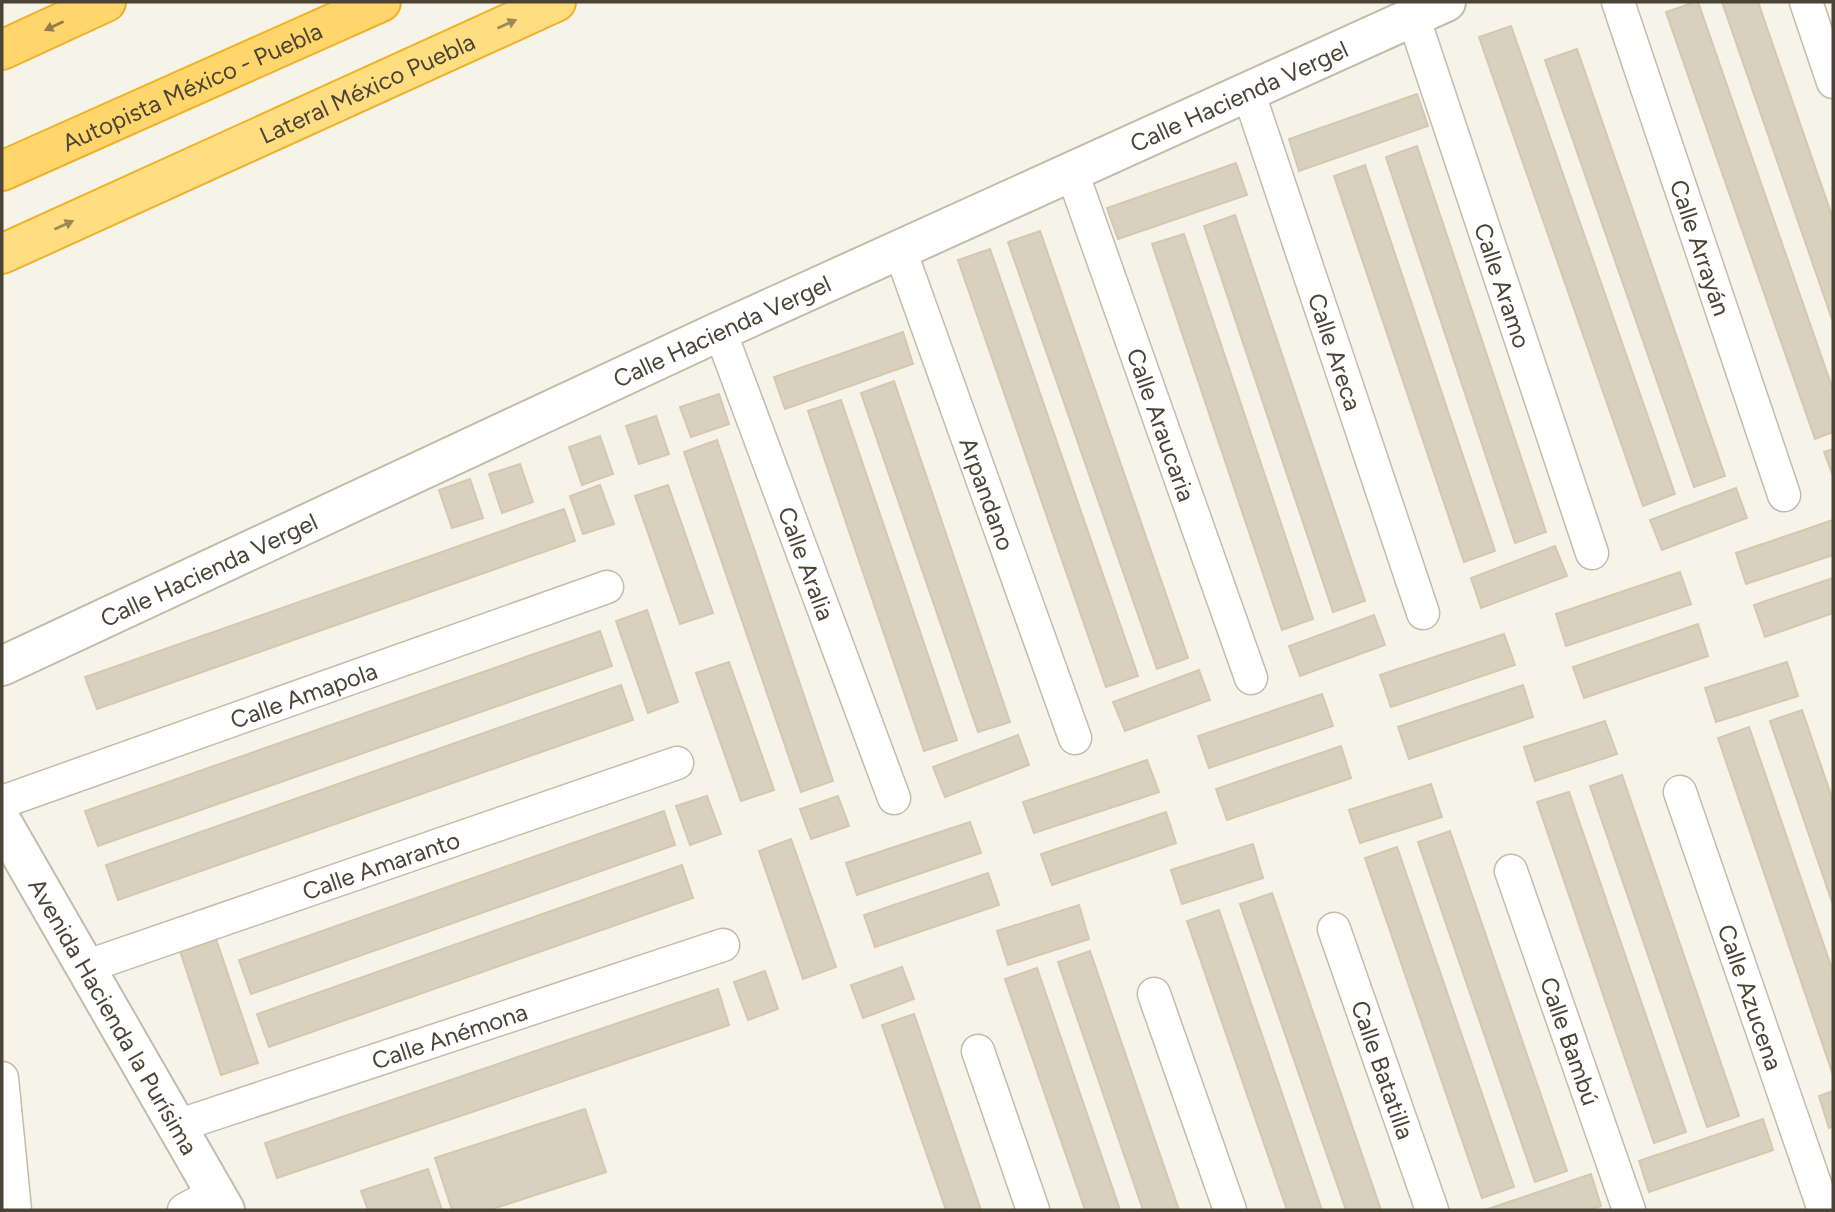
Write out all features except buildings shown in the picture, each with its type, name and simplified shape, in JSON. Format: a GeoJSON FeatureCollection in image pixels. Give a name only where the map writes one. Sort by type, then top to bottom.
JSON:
{"type":"FeatureCollection","features":[{"type":"Feature","properties":{"kind":"highway"},"geometry":{"type":"LineString","coordinates":[[2,50],[106,2]]}},
{"type":"Feature","properties":{"kind":"highway","name":"Autopista México - Puebla"},"geometry":{"type":"LineString","coordinates":[[2,171],[381,2]]}},
{"type":"Feature","properties":{"kind":"highway","name":"Lateral México Puebla"},"geometry":{"type":"LineString","coordinates":[[2,254],[556,2]]}},
{"type":"Feature","properties":{"kind":"street","name":"Calle Arrayán"},"geometry":{"type":"LineString","coordinates":[[1618,2],[1784,495]]}},
{"type":"Feature","properties":{"kind":"street"},"geometry":{"type":"LineString","coordinates":[[1806,2],[1833,82]]}},
{"type":"Feature","properties":{"kind":"street","name":"Calle Hacienda Vergel"},"geometry":{"type":"LineString","coordinates":[[2,666],[720,331],[1429,9]]}},
{"type":"Feature","properties":{"kind":"street","name":"Calle Aramo"},"geometry":{"type":"LineString","coordinates":[[1429,9],[1592,553]]}},
{"type":"Feature","properties":{"kind":"street","name":"Calle Areca"},"geometry":{"type":"LineString","coordinates":[[1248,91],[1423,613]]}},
{"type":"Feature","properties":{"kind":"street","name":"Calle Araucaria"},"geometry":{"type":"LineString","coordinates":[[1072,172],[1251,678]]}},
{"type":"Feature","properties":{"kind":"street","name":"Arpandano"},"geometry":{"type":"LineString","coordinates":[[900,250],[1075,738]]}},
{"type":"Feature","properties":{"kind":"street","name":"Calle Aralia"},"geometry":{"type":"LineString","coordinates":[[720,331],[894,798]]}},
{"type":"Feature","properties":{"kind":"street","name":"Calle Amapola"},"geometry":{"type":"LineString","coordinates":[[2,802],[607,587]]}},
{"type":"Feature","properties":{"kind":"street","name":"Calle Amaranto"},"geometry":{"type":"LineString","coordinates":[[85,967],[677,763]]}},
{"type":"Feature","properties":{"kind":"street","name":"Calle Azucena"},"geometry":{"type":"LineString","coordinates":[[1680,792],[1820,1206]]}},
{"type":"Feature","properties":{"kind":"street","name":"Avenida Hacienda la Purísima"},"geometry":{"type":"LineString","coordinates":[[2,822],[177,1126],[208,1204]]}},
{"type":"Feature","properties":{"kind":"street","name":"Calle Bambú"},"geometry":{"type":"LineString","coordinates":[[1511,871],[1629,1210]]}},
{"type":"Feature","properties":{"kind":"street","name":"Calle Batatilla"},"geometry":{"type":"LineString","coordinates":[[1334,929],[1432,1210]]}},
{"type":"Feature","properties":{"kind":"street","name":"Calle Anémona"},"geometry":{"type":"LineString","coordinates":[[177,1126],[723,945]]}},
{"type":"Feature","properties":{"kind":"street"},"geometry":{"type":"LineString","coordinates":[[1154,994],[1230,1210]]}},
{"type":"Feature","properties":{"kind":"street"},"geometry":{"type":"LineString","coordinates":[[978,1051],[1033,1210]]}},
{"type":"Feature","properties":{"kind":"street"},"geometry":{"type":"LineString","coordinates":[[2,1078],[15,1210]]}}]}
